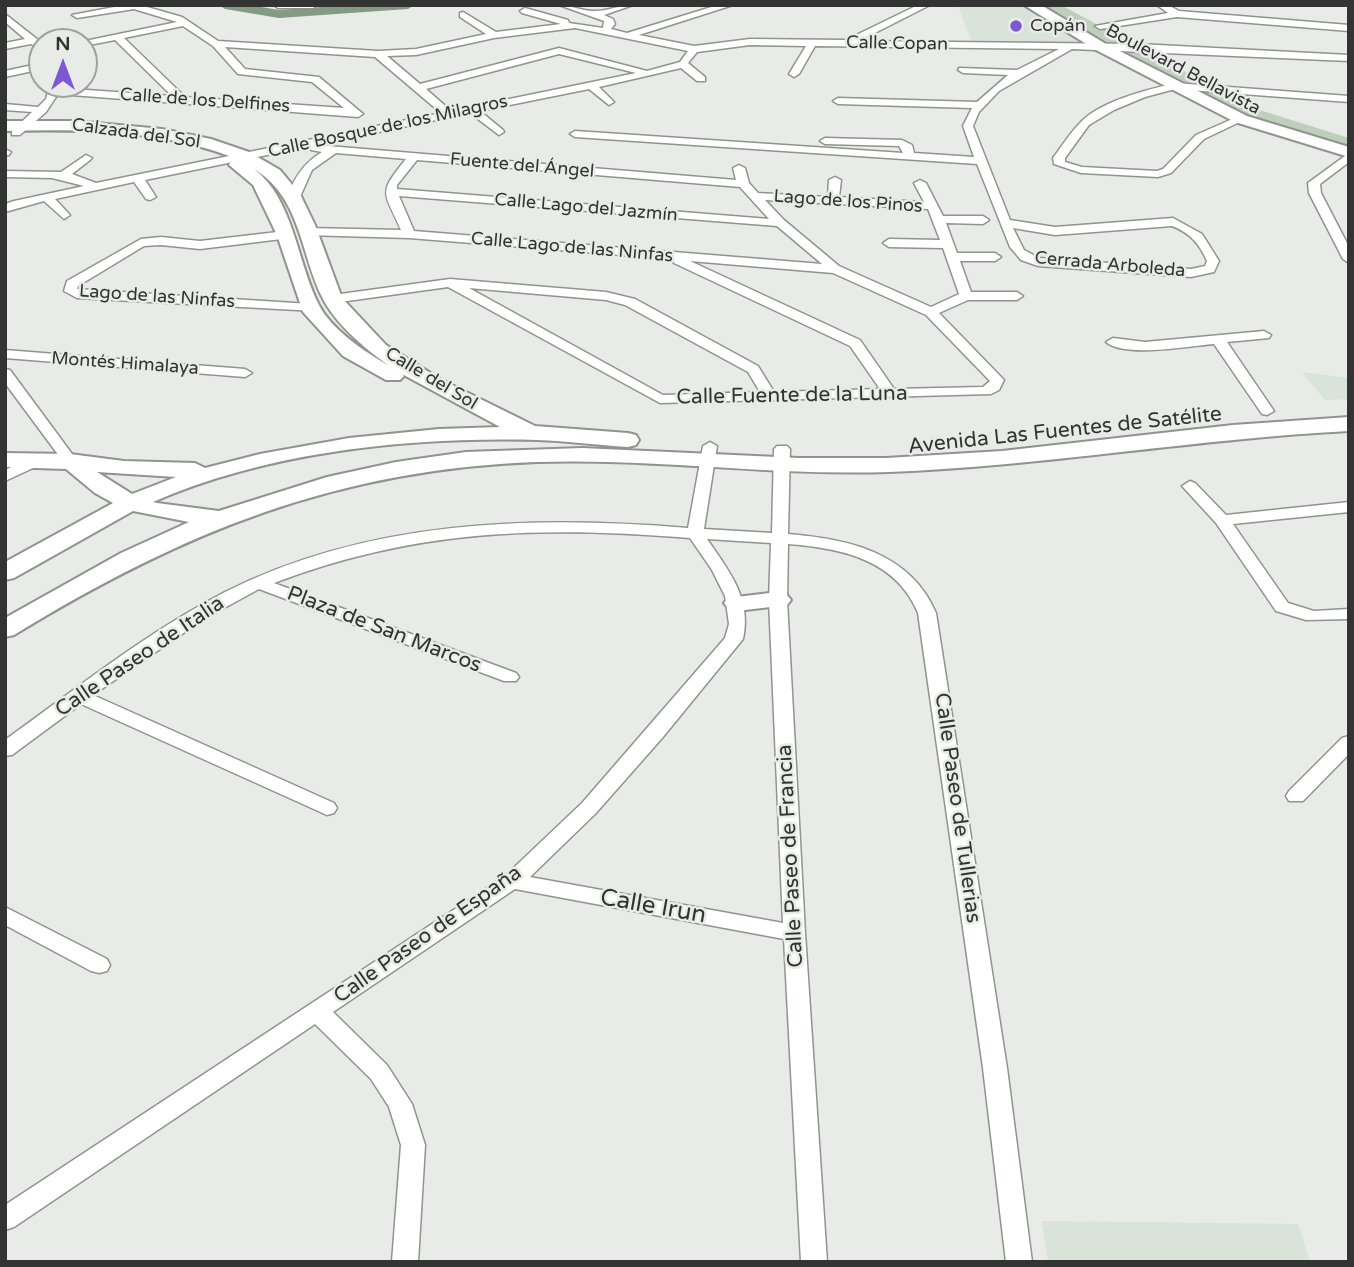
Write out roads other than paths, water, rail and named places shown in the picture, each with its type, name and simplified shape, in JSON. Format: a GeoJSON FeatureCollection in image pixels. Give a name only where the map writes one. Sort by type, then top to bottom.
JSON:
{"type":"FeatureCollection","features":[{"type":"Feature","properties":{"kind":"main road","name":"Boulevard Bellavista"},"geometry":{"type":"LineString","coordinates":[[1031,5],[1101,47],[1241,119],[1349,154]]}},
{"type":"Feature","properties":{"kind":"main road","name":"Boulevard Bellavista"},"geometry":{"type":"LineString","coordinates":[[1095,23],[1210,87],[1273,117],[1349,138]]}},
{"type":"Feature","properties":{"kind":"main road","name":"Calzada del Sol"},"geometry":{"type":"LineString","coordinates":[[13,130],[149,139],[240,159],[279,177],[294,197],[308,232]]}},
{"type":"Feature","properties":{"kind":"main road","name":"Calzada del Sol"},"geometry":{"type":"LineString","coordinates":[[240,159],[260,182],[286,235]]}},
{"type":"Feature","properties":{"kind":"main road","name":"Calle del Sol"},"geometry":{"type":"LineString","coordinates":[[308,232],[333,299],[377,347],[456,397],[568,455]]}},
{"type":"Feature","properties":{"kind":"main road","name":"Calle del Sol"},"geometry":{"type":"LineString","coordinates":[[286,235],[310,307],[350,352],[452,410],[502,433],[539,455]]}},
{"type":"Feature","properties":{"kind":"main road","name":"Avenida Las Fuentes de Satélite"},"geometry":{"type":"LineString","coordinates":[[530,433],[605,448],[885,465],[998,460],[1258,428],[1349,408]]}},
{"type":"Feature","properties":{"kind":"main road"},"geometry":{"type":"LineString","coordinates":[[430,438],[441,430],[452,410]]}},
{"type":"Feature","properties":{"kind":"main road","name":"Avenida Las Fuentes de Satélite"},"geometry":{"type":"LineString","coordinates":[[781,457],[974,444],[1267,411],[1349,424]]}},
{"type":"Feature","properties":{"kind":"main road"},"geometry":{"type":"LineString","coordinates":[[5,573],[60,539],[130,505],[174,486],[229,468],[343,446],[530,433]]}},
{"type":"Feature","properties":{"kind":"main road","name":"Avenida Las Fuentes de Satélite"},"geometry":{"type":"LineString","coordinates":[[5,629],[105,569],[154,544],[251,505],[318,485],[428,463],[568,455],[605,448]]}},
{"type":"Feature","properties":{"kind":"main road"},"geometry":{"type":"LineString","coordinates":[[5,460],[71,461],[170,471],[229,468],[249,472],[261,481],[262,493],[251,505]]}},
{"type":"Feature","properties":{"kind":"main road"},"geometry":{"type":"LineString","coordinates":[[71,461],[92,481],[130,505],[172,514],[220,518]]}},
{"type":"Feature","properties":{"kind":"main road"},"geometry":{"type":"LineString","coordinates":[[737,603],[778,600]]}},
{"type":"Feature","properties":{"kind":"street"},"geometry":{"type":"LineString","coordinates":[[278,5],[313,5]]}},
{"type":"Feature","properties":{"kind":"street"},"geometry":{"type":"LineString","coordinates":[[562,5],[608,19],[610,24],[606,30]]}},
{"type":"Feature","properties":{"kind":"street"},"geometry":{"type":"LineString","coordinates":[[596,14],[629,5]]}},
{"type":"Feature","properties":{"kind":"street"},"geometry":{"type":"LineString","coordinates":[[627,35],[729,5]]}},
{"type":"Feature","properties":{"kind":"street"},"geometry":{"type":"LineString","coordinates":[[846,43],[926,5]]}},
{"type":"Feature","properties":{"kind":"street"},"geometry":{"type":"LineString","coordinates":[[1161,5],[1177,14]]}},
{"type":"Feature","properties":{"kind":"street"},"geometry":{"type":"LineString","coordinates":[[1190,5],[1277,22]]}},
{"type":"Feature","properties":{"kind":"street"},"geometry":{"type":"LineString","coordinates":[[77,15],[131,6],[187,22],[216,44],[242,72],[315,79],[356,112],[372,131],[314,161],[297,182],[294,197]]}},
{"type":"Feature","properties":{"kind":"street"},"geometry":{"type":"LineString","coordinates":[[525,11],[575,25],[694,49],[683,64],[701,79]]}},
{"type":"Feature","properties":{"kind":"street"},"geometry":{"type":"LineString","coordinates":[[1095,23],[1177,14],[1349,28]]}},
{"type":"Feature","properties":{"kind":"street"},"geometry":{"type":"LineString","coordinates":[[463,15],[494,35]]}},
{"type":"Feature","properties":{"kind":"street"},"geometry":{"type":"LineString","coordinates":[[5,17],[28,36]]}},
{"type":"Feature","properties":{"kind":"street"},"geometry":{"type":"LineString","coordinates":[[98,40],[187,22]]}},
{"type":"Feature","properties":{"kind":"street"},"geometry":{"type":"LineString","coordinates":[[216,44],[378,54],[416,52],[494,35],[575,25]]}},
{"type":"Feature","properties":{"kind":"street"},"geometry":{"type":"LineString","coordinates":[[117,36],[181,99]]}},
{"type":"Feature","properties":{"kind":"street","name":"Calle Copan"},"geometry":{"type":"LineString","coordinates":[[694,49],[730,43],[1071,46],[1349,58]]}},
{"type":"Feature","properties":{"kind":"street"},"geometry":{"type":"LineString","coordinates":[[794,74],[812,43]]}},
{"type":"Feature","properties":{"kind":"street"},"geometry":{"type":"LineString","coordinates":[[5,46],[28,45]]}},
{"type":"Feature","properties":{"kind":"street"},"geometry":{"type":"LineString","coordinates":[[838,102],[978,105],[1021,72],[1071,46]]}},
{"type":"Feature","properties":{"kind":"street"},"geometry":{"type":"LineString","coordinates":[[417,88],[559,51],[649,73]]}},
{"type":"Feature","properties":{"kind":"street"},"geometry":{"type":"LineString","coordinates":[[378,54],[448,113]]}},
{"type":"Feature","properties":{"kind":"street","name":"Calle Bosque de los Milagros"},"geometry":{"type":"LineString","coordinates":[[10,206],[683,64]]}},
{"type":"Feature","properties":{"kind":"street","name":"Calle Bosque de los Milagros"},"geometry":{"type":"LineString","coordinates":[[528,97],[620,66]]}},
{"type":"Feature","properties":{"kind":"street"},"geometry":{"type":"LineString","coordinates":[[5,74],[28,69]]}},
{"type":"Feature","properties":{"kind":"street"},"geometry":{"type":"LineString","coordinates":[[963,70],[1021,72]]}},
{"type":"Feature","properties":{"kind":"street"},"geometry":{"type":"LineString","coordinates":[[591,85],[609,102]]}},
{"type":"Feature","properties":{"kind":"street"},"geometry":{"type":"LineString","coordinates":[[1241,119],[1200,137],[1167,172],[1158,174],[1081,170],[1060,164],[1059,158],[1085,123],[1110,108],[1141,95],[1175,86],[1349,99]]}},
{"type":"Feature","properties":{"kind":"street","name":"Calle de los Delfines"},"geometry":{"type":"LineString","coordinates":[[98,91],[356,112]]}},
{"type":"Feature","properties":{"kind":"street"},"geometry":{"type":"LineString","coordinates":[[13,130],[42,110],[49,98]]}},
{"type":"Feature","properties":{"kind":"street","name":"Cerrada Arboleda"},"geometry":{"type":"LineString","coordinates":[[978,105],[968,126],[979,161],[1018,251],[1024,258],[1038,262],[1191,273],[1210,269],[1213,261],[1201,237],[1190,228],[1173,222],[1055,231],[1006,223]]}},
{"type":"Feature","properties":{"kind":"street"},"geometry":{"type":"LineString","coordinates":[[5,107],[42,110]]}},
{"type":"Feature","properties":{"kind":"street"},"geometry":{"type":"LineString","coordinates":[[471,109],[499,132]]}},
{"type":"Feature","properties":{"kind":"street"},"geometry":{"type":"LineString","coordinates":[[575,134],[979,161]]}},
{"type":"Feature","properties":{"kind":"street","name":"Fuente del Ángel"},"geometry":{"type":"LineString","coordinates":[[301,146],[743,184]]}},
{"type":"Feature","properties":{"kind":"street"},"geometry":{"type":"LineString","coordinates":[[1349,154],[1314,183],[1315,192],[1349,259]]}},
{"type":"Feature","properties":{"kind":"street"},"geometry":{"type":"LineString","coordinates":[[410,234],[391,192],[391,185],[413,157]]}},
{"type":"Feature","properties":{"kind":"street"},"geometry":{"type":"LineString","coordinates":[[64,176],[86,158]]}},
{"type":"Feature","properties":{"kind":"street"},"geometry":{"type":"LineString","coordinates":[[739,168],[743,184],[780,223],[835,269],[930,312],[966,296],[1017,296]]}},
{"type":"Feature","properties":{"kind":"street"},"geometry":{"type":"LineString","coordinates":[[5,174],[64,176],[81,179],[95,187]]}},
{"type":"Feature","properties":{"kind":"street"},"geometry":{"type":"LineString","coordinates":[[138,179],[150,197]]}},
{"type":"Feature","properties":{"kind":"street"},"geometry":{"type":"LineString","coordinates":[[833,200],[835,180]]}},
{"type":"Feature","properties":{"kind":"street"},"geometry":{"type":"LineString","coordinates":[[920,183],[930,206]]}},
{"type":"Feature","properties":{"kind":"street","name":"Calle Lago del Jazmín"},"geometry":{"type":"LineString","coordinates":[[391,192],[780,223]]}},
{"type":"Feature","properties":{"kind":"street","name":"Lago de los Pinos"},"geometry":{"type":"LineString","coordinates":[[755,196],[930,206],[939,219],[966,296]]}},
{"type":"Feature","properties":{"kind":"street"},"geometry":{"type":"LineString","coordinates":[[47,198],[64,215]]}},
{"type":"Feature","properties":{"kind":"street"},"geometry":{"type":"LineString","coordinates":[[939,219],[983,220]]}},
{"type":"Feature","properties":{"kind":"street","name":"Calle Lago de las Ninfas"},"geometry":{"type":"LineString","coordinates":[[308,232],[410,234],[835,269]]}},
{"type":"Feature","properties":{"kind":"street","name":"Lago de las Ninfas"},"geometry":{"type":"LineString","coordinates":[[286,235],[210,244],[161,241],[141,243],[124,250],[72,284],[70,291],[77,294],[310,307]]}},
{"type":"Feature","properties":{"kind":"street"},"geometry":{"type":"LineString","coordinates":[[889,243],[947,244]]}},
{"type":"Feature","properties":{"kind":"street"},"geometry":{"type":"LineString","coordinates":[[668,256],[855,344],[890,394]]}},
{"type":"Feature","properties":{"kind":"street"},"geometry":{"type":"LineString","coordinates":[[953,257],[995,257]]}},
{"type":"Feature","properties":{"kind":"street"},"geometry":{"type":"LineString","coordinates":[[333,299],[450,282],[606,296],[630,302],[753,369],[770,397]]}},
{"type":"Feature","properties":{"kind":"street","name":"Calle Fuente de la Luna"},"geometry":{"type":"LineString","coordinates":[[450,282],[660,398],[986,391],[994,387],[996,380],[930,312]]}},
{"type":"Feature","properties":{"kind":"street"},"geometry":{"type":"LineString","coordinates":[[1113,342],[1145,346],[1264,335]]}},
{"type":"Feature","properties":{"kind":"street"},"geometry":{"type":"LineString","coordinates":[[1218,339],[1267,411]]}},
{"type":"Feature","properties":{"kind":"street","name":"Montés Himalaya"},"geometry":{"type":"LineString","coordinates":[[5,354],[245,373]]}},
{"type":"Feature","properties":{"kind":"street"},"geometry":{"type":"LineString","coordinates":[[5,373],[13,394],[71,461]]}},
{"type":"Feature","properties":{"kind":"street"},"geometry":{"type":"LineString","coordinates":[[708,454],[695,533],[722,573],[737,603]]}},
{"type":"Feature","properties":{"kind":"street","name":"Calle Paseo de Francia"},"geometry":{"type":"LineString","coordinates":[[781,457],[778,600],[794,933],[814,1262]]}},
{"type":"Feature","properties":{"kind":"street"},"geometry":{"type":"LineString","coordinates":[[5,476],[41,459]]}},
{"type":"Feature","properties":{"kind":"street"},"geometry":{"type":"LineString","coordinates":[[1190,486],[1222,520],[1282,607],[1296,615],[1317,617],[1349,614]]}},
{"type":"Feature","properties":{"kind":"street"},"geometry":{"type":"LineString","coordinates":[[1222,520],[1349,507]]}},
{"type":"Feature","properties":{"kind":"street","name":"Calle Paseo de Italia"},"geometry":{"type":"LineString","coordinates":[[5,750],[178,627],[259,583],[376,547],[483,529],[548,526],[695,533]]}},
{"type":"Feature","properties":{"kind":"street","name":"Calle Paseo de Tullerias"},"geometry":{"type":"LineString","coordinates":[[695,533],[833,545],[877,559],[900,572],[915,585],[927,612],[991,1041],[1020,1262]]}},
{"type":"Feature","properties":{"kind":"street","name":"Plaza de San Marcos"},"geometry":{"type":"LineString","coordinates":[[259,583],[510,677]]}},
{"type":"Feature","properties":{"kind":"street","name":"Calle Paseo de España"},"geometry":{"type":"LineString","coordinates":[[5,1219],[512,881],[589,808],[734,639],[739,624],[737,603]]}},
{"type":"Feature","properties":{"kind":"street"},"geometry":{"type":"LineString","coordinates":[[78,696],[327,808]]}},
{"type":"Feature","properties":{"kind":"street"},"geometry":{"type":"LineString","coordinates":[[1296,796],[1349,742]]}},
{"type":"Feature","properties":{"kind":"street","name":"Calle Irun"},"geometry":{"type":"LineString","coordinates":[[512,881],[794,933]]}},
{"type":"Feature","properties":{"kind":"street"},"geometry":{"type":"LineString","coordinates":[[5,915],[99,965]]}},
{"type":"Feature","properties":{"kind":"street"},"geometry":{"type":"LineString","coordinates":[[317,1011],[379,1072],[400,1104],[413,1145],[405,1262]]}},
{"type":"Feature","properties":{"kind":"waterway"},"geometry":{"type":"LineString","coordinates":[[225,5],[279,14],[408,5]]}},
{"type":"Feature","properties":{"kind":"place","name":"Copán"},"geometry":{"type":"Point","coordinates":[1016,26]}}]}
